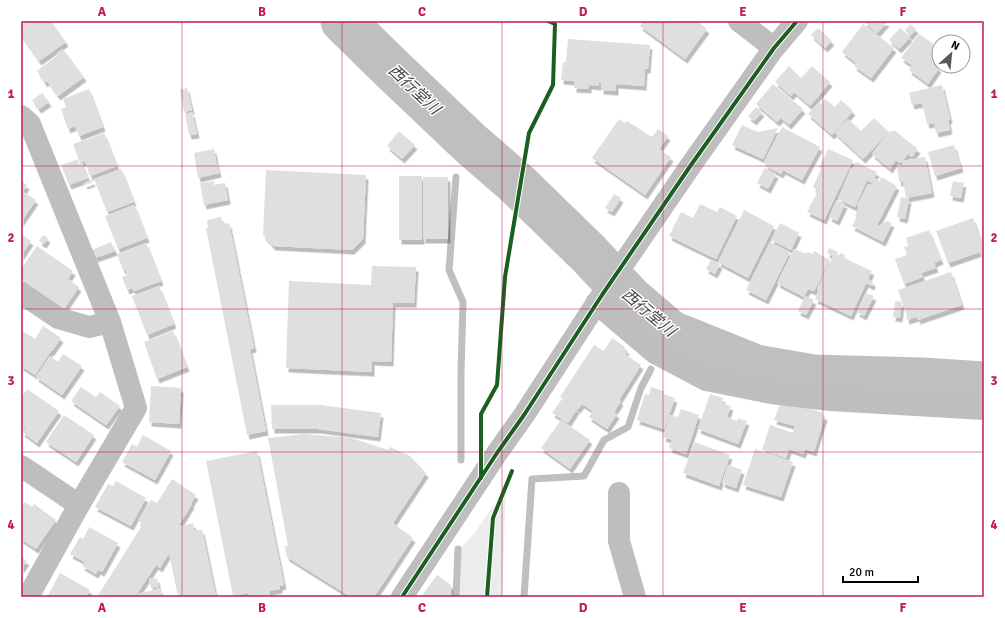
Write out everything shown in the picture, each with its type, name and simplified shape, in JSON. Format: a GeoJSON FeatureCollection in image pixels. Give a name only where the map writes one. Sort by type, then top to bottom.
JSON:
{"type":"FeatureCollection","features":[{"type":"Feature","properties":{"kind":"street"},"geometry":{"type":"LineString","coordinates":[[739,21],[774,48]]}},
{"type":"Feature","properties":{"kind":"street"},"geometry":{"type":"LineString","coordinates":[[402,597],[497,453],[524,415],[625,260],[690,165],[774,48],[797,21]]}},
{"type":"Feature","properties":{"kind":"street"},"geometry":{"type":"LineString","coordinates":[[21,116],[30,124],[110,322],[136,408],[79,505],[28,597]]}},
{"type":"Feature","properties":{"kind":"street"},"geometry":{"type":"LineString","coordinates":[[21,293],[58,318],[89,327],[110,322]]}},
{"type":"Feature","properties":{"kind":"street"},"geometry":{"type":"LineString","coordinates":[[599,299],[655,353],[706,380],[771,393],[830,400],[984,409]]}},
{"type":"Feature","properties":{"kind":"street"},"geometry":{"type":"LineString","coordinates":[[21,466],[79,505]]}},
{"type":"Feature","properties":{"kind":"street"},"geometry":{"type":"LineString","coordinates":[[619,493],[619,541],[634,597]]}},
{"type":"Feature","properties":{"kind":"shaded area"},"geometry":{"type":"Polygon","coordinates":[[[506,487],[502,597],[459,597],[461,548],[476,531],[506,487]]]}},
{"type":"Feature","properties":{"kind":"building"},"geometry":{"type":"Polygon","coordinates":[[[27,21],[51,21],[66,42],[39,61],[21,36],[21,25],[27,21]]]}},
{"type":"Feature","properties":{"kind":"building"},"geometry":{"type":"Polygon","coordinates":[[[644,21],[697,21],[707,29],[685,59],[640,26],[644,21]]]}},
{"type":"Feature","properties":{"kind":"building"},"geometry":{"type":"Polygon","coordinates":[[[863,21],[886,21],[887,22],[877,33],[863,21]]]}},
{"type":"Feature","properties":{"kind":"building"},"geometry":{"type":"Polygon","coordinates":[[[863,24],[894,48],[871,78],[854,66],[856,63],[842,52],[863,24]]]}},
{"type":"Feature","properties":{"kind":"building"},"geometry":{"type":"Polygon","coordinates":[[[910,24],[916,29],[910,36],[905,31],[910,24]]]}},
{"type":"Feature","properties":{"kind":"building"},"geometry":{"type":"Polygon","coordinates":[[[818,28],[832,41],[825,48],[811,35],[818,28]]]}},
{"type":"Feature","properties":{"kind":"building"},"geometry":{"type":"Polygon","coordinates":[[[900,28],[910,37],[899,49],[889,40],[900,28]]]}},
{"type":"Feature","properties":{"kind":"building"},"geometry":{"type":"Polygon","coordinates":[[[919,34],[931,42],[931,74],[935,74],[928,84],[909,70],[912,65],[901,58],[919,34]]]}},
{"type":"Feature","properties":{"kind":"building"},"geometry":{"type":"Polygon","coordinates":[[[568,39],[650,45],[648,69],[645,69],[644,86],[616,84],[616,91],[601,90],[601,83],[599,83],[599,86],[589,85],[589,89],[574,88],[574,81],[561,80],[563,62],[566,62],[568,39]]]}},
{"type":"Feature","properties":{"kind":"building"},"geometry":{"type":"Polygon","coordinates":[[[63,49],[84,77],[58,96],[47,81],[45,83],[37,71],[58,55],[57,53],[63,49]]]}},
{"type":"Feature","properties":{"kind":"building"},"geometry":{"type":"Polygon","coordinates":[[[789,66],[801,78],[812,66],[830,82],[810,106],[794,92],[791,96],[775,82],[789,66]]]}},
{"type":"Feature","properties":{"kind":"building"},"geometry":{"type":"Polygon","coordinates":[[[773,84],[803,109],[789,125],[781,118],[777,122],[756,104],[773,84]]]}},
{"type":"Feature","properties":{"kind":"building"},"geometry":{"type":"Polygon","coordinates":[[[942,85],[950,119],[948,120],[950,130],[936,133],[934,123],[927,124],[922,103],[912,105],[909,93],[942,85]]]}},
{"type":"Feature","properties":{"kind":"building"},"geometry":{"type":"Polygon","coordinates":[[[187,88],[192,110],[184,112],[180,90],[187,88]]]}},
{"type":"Feature","properties":{"kind":"building"},"geometry":{"type":"Polygon","coordinates":[[[89,89],[103,127],[79,136],[75,126],[68,129],[61,109],[66,107],[63,99],[89,89]]]}},
{"type":"Feature","properties":{"kind":"building"},"geometry":{"type":"Polygon","coordinates":[[[42,93],[49,102],[39,109],[32,100],[42,93]]]}},
{"type":"Feature","properties":{"kind":"building"},"geometry":{"type":"Polygon","coordinates":[[[825,99],[835,107],[841,100],[853,111],[832,135],[808,114],[819,102],[821,104],[825,99]]]}},
{"type":"Feature","properties":{"kind":"building"},"geometry":{"type":"Polygon","coordinates":[[[756,107],[762,112],[754,121],[748,116],[756,107]]]}},
{"type":"Feature","properties":{"kind":"building"},"geometry":{"type":"Polygon","coordinates":[[[192,112],[197,134],[189,135],[185,114],[192,112]]]}},
{"type":"Feature","properties":{"kind":"building"},"geometry":{"type":"Polygon","coordinates":[[[874,118],[889,132],[863,159],[835,133],[848,119],[861,131],[874,118]]]}},
{"type":"Feature","properties":{"kind":"building"},"geometry":{"type":"Polygon","coordinates":[[[619,119],[625,123],[627,121],[652,137],[658,129],[668,136],[659,149],[671,157],[645,195],[592,158],[619,119]]]}},
{"type":"Feature","properties":{"kind":"building"},"geometry":{"type":"Polygon","coordinates":[[[742,125],[758,132],[778,128],[763,159],[732,145],[742,125]]]}},
{"type":"Feature","properties":{"kind":"building"},"geometry":{"type":"Polygon","coordinates":[[[782,127],[820,147],[802,180],[783,170],[781,174],[765,166],[766,163],[764,162],[782,127]]]}},
{"type":"Feature","properties":{"kind":"building"},"geometry":{"type":"Polygon","coordinates":[[[894,130],[918,149],[912,157],[908,154],[900,163],[896,160],[890,169],[872,154],[890,131],[892,132],[894,130]]]}},
{"type":"Feature","properties":{"kind":"building"},"geometry":{"type":"Polygon","coordinates":[[[399,131],[415,145],[402,159],[387,146],[399,131]]]}},
{"type":"Feature","properties":{"kind":"building"},"geometry":{"type":"Polygon","coordinates":[[[104,133],[117,166],[90,176],[85,161],[80,163],[73,144],[104,133]]]}},
{"type":"Feature","properties":{"kind":"building"},"geometry":{"type":"Polygon","coordinates":[[[954,145],[961,168],[935,176],[928,152],[954,145]]]}},
{"type":"Feature","properties":{"kind":"building"},"geometry":{"type":"Polygon","coordinates":[[[214,149],[216,160],[207,162],[216,161],[219,173],[198,178],[194,153],[214,149]]]}},
{"type":"Feature","properties":{"kind":"building"},"geometry":{"type":"Polygon","coordinates":[[[828,149],[853,160],[824,220],[807,212],[818,191],[813,187],[821,169],[819,168],[828,149]]]}},
{"type":"Feature","properties":{"kind":"building"},"geometry":{"type":"Polygon","coordinates":[[[925,157],[932,193],[906,198],[903,182],[899,182],[897,166],[902,165],[902,161],[925,157]]]}},
{"type":"Feature","properties":{"kind":"building"},"geometry":{"type":"Polygon","coordinates":[[[78,159],[79,164],[82,163],[88,178],[69,185],[61,165],[78,159]]]}},
{"type":"Feature","properties":{"kind":"building"},"geometry":{"type":"Polygon","coordinates":[[[856,162],[877,172],[872,183],[867,180],[855,207],[838,199],[851,168],[853,168],[856,162]]]}},
{"type":"Feature","properties":{"kind":"building"},"geometry":{"type":"Polygon","coordinates":[[[765,168],[776,174],[768,189],[757,183],[765,168]]]}},
{"type":"Feature","properties":{"kind":"building"},"geometry":{"type":"Polygon","coordinates":[[[121,169],[134,202],[107,212],[94,179],[121,169]]]}},
{"type":"Feature","properties":{"kind":"building"},"geometry":{"type":"Polygon","coordinates":[[[266,170],[366,175],[363,239],[352,250],[273,246],[263,235],[266,170]]]}},
{"type":"Feature","properties":{"kind":"building"},"geometry":{"type":"Polygon","coordinates":[[[399,176],[422,176],[422,240],[399,240],[399,176]]]}},
{"type":"Feature","properties":{"kind":"building"},"geometry":{"type":"Polygon","coordinates":[[[423,177],[448,177],[448,239],[423,239],[423,177]]]}},
{"type":"Feature","properties":{"kind":"building"},"geometry":{"type":"Polygon","coordinates":[[[881,177],[897,186],[877,225],[880,226],[883,222],[885,223],[887,221],[892,223],[883,242],[852,226],[857,216],[855,215],[859,207],[857,206],[868,184],[871,186],[875,178],[880,181],[881,177]]]}},
{"type":"Feature","properties":{"kind":"building"},"geometry":{"type":"Polygon","coordinates":[[[92,180],[93,182],[85,185],[84,183],[92,180]]]}},
{"type":"Feature","properties":{"kind":"building"},"geometry":{"type":"Polygon","coordinates":[[[21,181],[27,185],[23,192],[36,200],[21,222],[21,181]]]}},
{"type":"Feature","properties":{"kind":"building"},"geometry":{"type":"Polygon","coordinates":[[[214,181],[214,185],[225,183],[228,200],[204,205],[200,183],[214,181]]]}},
{"type":"Feature","properties":{"kind":"building"},"geometry":{"type":"Polygon","coordinates":[[[953,181],[964,183],[961,198],[950,196],[953,181]]]}},
{"type":"Feature","properties":{"kind":"building"},"geometry":{"type":"Polygon","coordinates":[[[614,194],[621,198],[612,212],[605,208],[614,194]]]}},
{"type":"Feature","properties":{"kind":"building"},"geometry":{"type":"Polygon","coordinates":[[[901,197],[909,199],[905,219],[897,217],[901,197]]]}},
{"type":"Feature","properties":{"kind":"building"},"geometry":{"type":"Polygon","coordinates":[[[837,200],[845,204],[837,221],[829,217],[837,200]]]}},
{"type":"Feature","properties":{"kind":"building"},"geometry":{"type":"Polygon","coordinates":[[[700,204],[717,212],[720,207],[737,216],[716,259],[669,236],[681,212],[693,218],[700,204]]]}},
{"type":"Feature","properties":{"kind":"building"},"geometry":{"type":"Polygon","coordinates":[[[134,205],[147,238],[118,249],[105,216],[134,205]]]}},
{"type":"Feature","properties":{"kind":"building"},"geometry":{"type":"Polygon","coordinates":[[[744,210],[774,226],[748,278],[718,262],[744,210]]]}},
{"type":"Feature","properties":{"kind":"building"},"geometry":{"type":"Polygon","coordinates":[[[221,217],[223,224],[229,223],[254,348],[250,349],[266,431],[247,435],[206,228],[208,228],[207,220],[221,217]]]}},
{"type":"Feature","properties":{"kind":"building"},"geometry":{"type":"Polygon","coordinates":[[[973,218],[984,250],[984,256],[982,257],[980,252],[948,263],[936,231],[973,218]]]}},
{"type":"Feature","properties":{"kind":"building"},"geometry":{"type":"Polygon","coordinates":[[[780,223],[799,233],[791,250],[771,240],[780,223]]]}},
{"type":"Feature","properties":{"kind":"building"},"geometry":{"type":"Polygon","coordinates":[[[929,230],[941,260],[934,263],[936,268],[921,273],[923,277],[904,284],[895,259],[907,255],[904,247],[908,246],[906,238],[929,230]]]}},
{"type":"Feature","properties":{"kind":"building"},"geometry":{"type":"Polygon","coordinates":[[[21,234],[31,241],[21,256],[21,234]]]}},
{"type":"Feature","properties":{"kind":"building"},"geometry":{"type":"Polygon","coordinates":[[[43,235],[48,238],[44,244],[39,241],[43,235]]]}},
{"type":"Feature","properties":{"kind":"building"},"geometry":{"type":"Polygon","coordinates":[[[111,242],[115,251],[95,258],[92,250],[111,242]]]}},
{"type":"Feature","properties":{"kind":"building"},"geometry":{"type":"Polygon","coordinates":[[[770,242],[790,252],[766,300],[746,290],[770,242]]]}},
{"type":"Feature","properties":{"kind":"building"},"geometry":{"type":"Polygon","coordinates":[[[146,243],[161,281],[134,291],[132,288],[127,290],[122,277],[128,275],[125,269],[123,270],[117,254],[146,243]]]}},
{"type":"Feature","properties":{"kind":"building"},"geometry":{"type":"Polygon","coordinates":[[[37,246],[73,271],[68,279],[79,287],[64,309],[21,279],[21,269],[37,246]]]}},
{"type":"Feature","properties":{"kind":"building"},"geometry":{"type":"Polygon","coordinates":[[[829,248],[838,252],[836,254],[839,255],[841,253],[845,255],[844,258],[872,271],[868,279],[873,282],[872,286],[866,283],[851,316],[815,299],[819,290],[817,289],[833,256],[827,253],[829,248]]]}},
{"type":"Feature","properties":{"kind":"building"},"geometry":{"type":"Polygon","coordinates":[[[794,249],[806,254],[807,252],[813,254],[814,251],[830,260],[814,291],[808,289],[804,297],[777,283],[794,249]]]}},
{"type":"Feature","properties":{"kind":"building"},"geometry":{"type":"Polygon","coordinates":[[[711,260],[720,264],[715,274],[706,269],[711,260]]]}},
{"type":"Feature","properties":{"kind":"building"},"geometry":{"type":"Polygon","coordinates":[[[372,266],[416,267],[414,303],[393,303],[391,362],[372,361],[372,372],[286,368],[289,281],[371,285],[372,266]]]}},
{"type":"Feature","properties":{"kind":"building"},"geometry":{"type":"Polygon","coordinates":[[[951,272],[962,305],[918,320],[917,317],[907,320],[898,290],[951,272]]]}},
{"type":"Feature","properties":{"kind":"building"},"geometry":{"type":"Polygon","coordinates":[[[159,286],[174,324],[147,335],[132,296],[159,286]]]}},
{"type":"Feature","properties":{"kind":"building"},"geometry":{"type":"Polygon","coordinates":[[[866,293],[874,296],[864,316],[857,312],[866,293]]]}},
{"type":"Feature","properties":{"kind":"building"},"geometry":{"type":"Polygon","coordinates":[[[805,296],[814,300],[806,315],[798,311],[805,296]]]}},
{"type":"Feature","properties":{"kind":"building"},"geometry":{"type":"Polygon","coordinates":[[[895,301],[902,302],[900,318],[893,317],[895,301]]]}},
{"type":"Feature","properties":{"kind":"building"},"geometry":{"type":"Polygon","coordinates":[[[43,326],[61,338],[35,375],[21,366],[21,330],[35,339],[43,326]]]}},
{"type":"Feature","properties":{"kind":"building"},"geometry":{"type":"Polygon","coordinates":[[[173,331],[187,367],[157,379],[144,342],[173,331]]]}},
{"type":"Feature","properties":{"kind":"building"},"geometry":{"type":"Polygon","coordinates":[[[612,338],[625,347],[624,348],[627,350],[625,354],[641,365],[619,400],[621,401],[614,412],[617,414],[607,429],[589,417],[593,411],[582,404],[578,409],[560,397],[594,345],[604,351],[612,338]]]}},
{"type":"Feature","properties":{"kind":"building"},"geometry":{"type":"Polygon","coordinates":[[[63,354],[82,366],[62,395],[36,377],[50,356],[58,362],[63,354]]]}},
{"type":"Feature","properties":{"kind":"building"},"geometry":{"type":"Polygon","coordinates":[[[151,386],[181,388],[179,424],[149,422],[151,386]]]}},
{"type":"Feature","properties":{"kind":"building"},"geometry":{"type":"Polygon","coordinates":[[[81,387],[96,397],[100,392],[120,406],[106,425],[71,401],[81,387]]]}},
{"type":"Feature","properties":{"kind":"building"},"geometry":{"type":"Polygon","coordinates":[[[651,387],[664,391],[663,394],[675,398],[664,429],[637,420],[645,394],[649,395],[651,387]]]}},
{"type":"Feature","properties":{"kind":"building"},"geometry":{"type":"Polygon","coordinates":[[[27,389],[59,411],[37,443],[22,432],[26,427],[21,424],[21,398],[27,389]]]}},
{"type":"Feature","properties":{"kind":"building"},"geometry":{"type":"Polygon","coordinates":[[[710,394],[723,398],[722,403],[731,406],[727,417],[737,421],[738,418],[747,421],[738,444],[698,429],[710,394]]]}},
{"type":"Feature","properties":{"kind":"building"},"geometry":{"type":"Polygon","coordinates":[[[562,399],[577,409],[568,423],[552,413],[562,399]]]}},
{"type":"Feature","properties":{"kind":"building"},"geometry":{"type":"Polygon","coordinates":[[[781,401],[787,401],[823,413],[822,415],[825,416],[814,452],[805,449],[803,454],[789,449],[786,458],[762,450],[770,425],[793,433],[795,426],[774,420],[781,401]]]}},
{"type":"Feature","properties":{"kind":"building"},"geometry":{"type":"Polygon","coordinates":[[[271,405],[321,405],[381,413],[378,437],[318,429],[272,429],[271,405]]]}},
{"type":"Feature","properties":{"kind":"building"},"geometry":{"type":"Polygon","coordinates":[[[681,409],[699,415],[686,454],[669,448],[672,440],[663,437],[670,415],[678,417],[681,409]]]}},
{"type":"Feature","properties":{"kind":"building"},"geometry":{"type":"Polygon","coordinates":[[[64,415],[94,435],[76,462],[46,442],[64,415]]]}},
{"type":"Feature","properties":{"kind":"building"},"geometry":{"type":"Polygon","coordinates":[[[561,420],[590,440],[570,469],[541,448],[561,420]]]}},
{"type":"Feature","properties":{"kind":"building"},"geometry":{"type":"Polygon","coordinates":[[[304,434],[351,438],[388,450],[390,447],[410,456],[426,473],[393,523],[413,538],[374,597],[351,597],[287,557],[285,546],[288,546],[268,438],[304,434]]]}},
{"type":"Feature","properties":{"kind":"building"},"geometry":{"type":"Polygon","coordinates":[[[143,435],[171,451],[155,480],[122,462],[132,444],[137,447],[143,435]]]}},
{"type":"Feature","properties":{"kind":"building"},"geometry":{"type":"Polygon","coordinates":[[[695,442],[730,455],[719,486],[683,473],[695,442]]]}},
{"type":"Feature","properties":{"kind":"building"},"geometry":{"type":"Polygon","coordinates":[[[755,449],[793,462],[781,497],[743,485],[755,449]]]}},
{"type":"Feature","properties":{"kind":"building"},"geometry":{"type":"Polygon","coordinates":[[[257,451],[284,585],[280,586],[280,589],[269,591],[270,597],[249,597],[248,593],[233,596],[206,461],[257,451]]]}},
{"type":"Feature","properties":{"kind":"building"},"geometry":{"type":"Polygon","coordinates":[[[728,465],[742,470],[736,488],[722,483],[728,465]]]}},
{"type":"Feature","properties":{"kind":"building"},"geometry":{"type":"Polygon","coordinates":[[[172,479],[196,495],[179,525],[181,526],[193,523],[194,530],[202,530],[216,597],[178,597],[169,553],[160,568],[156,565],[135,597],[97,597],[143,524],[138,521],[151,500],[157,503],[172,479]]]}},
{"type":"Feature","properties":{"kind":"building"},"geometry":{"type":"Polygon","coordinates":[[[116,481],[146,498],[131,526],[95,507],[108,484],[113,486],[116,481]]]}},
{"type":"Feature","properties":{"kind":"building"},"geometry":{"type":"Polygon","coordinates":[[[25,502],[32,507],[34,504],[56,520],[36,549],[21,539],[21,508],[25,502]]]}},
{"type":"Feature","properties":{"kind":"building"},"geometry":{"type":"Polygon","coordinates":[[[89,527],[118,543],[102,572],[98,570],[96,574],[82,566],[85,562],[70,554],[80,537],[83,539],[89,527]]]}},
{"type":"Feature","properties":{"kind":"building"},"geometry":{"type":"Polygon","coordinates":[[[21,557],[27,561],[21,569],[21,557]]]}},
{"type":"Feature","properties":{"kind":"building"},"geometry":{"type":"Polygon","coordinates":[[[60,573],[90,590],[86,597],[47,597],[60,573]]]}},
{"type":"Feature","properties":{"kind":"building"},"geometry":{"type":"Polygon","coordinates":[[[437,575],[451,585],[451,597],[421,597],[437,575]]]}},
{"type":"Feature","properties":{"kind":"building"},"geometry":{"type":"Polygon","coordinates":[[[157,578],[159,587],[151,588],[149,579],[157,578]]]}},
{"type":"Feature","properties":{"kind":"building"},"geometry":{"type":"Polygon","coordinates":[[[160,588],[162,597],[138,597],[138,594],[160,588]]]}},
{"type":"Feature","properties":{"kind":"waterway","name":"西行堂川"},"geometry":{"type":"LineString","coordinates":[[343,21],[471,144],[516,183],[589,254],[630,298],[671,333],[756,367],[813,377],[922,380],[984,384]]}},
{"type":"Feature","properties":{"kind":"waterway"},"geometry":{"type":"LineString","coordinates":[[456,177],[449,270],[463,302],[461,460]]}},
{"type":"Feature","properties":{"kind":"waterway"},"geometry":{"type":"LineString","coordinates":[[524,597],[532,479],[584,476],[604,440],[628,427],[641,388],[651,369]]}},
{"type":"Feature","properties":{"kind":"waterway"},"geometry":{"type":"LineString","coordinates":[[456,597],[458,549]]}},
{"type":"Feature","properties":{"kind":"cycle path"},"geometry":{"type":"LineString","coordinates":[[481,478],[481,414],[497,385],[505,277],[529,133],[553,85],[555,24],[548,21]]}},
{"type":"Feature","properties":{"kind":"cycle path"},"geometry":{"type":"LineString","coordinates":[[402,597],[497,453],[524,415],[602,295],[691,165],[774,48],[797,21]]}},
{"type":"Feature","properties":{"kind":"cycle path"},"geometry":{"type":"LineString","coordinates":[[487,597],[493,518],[512,471]]}}]}
